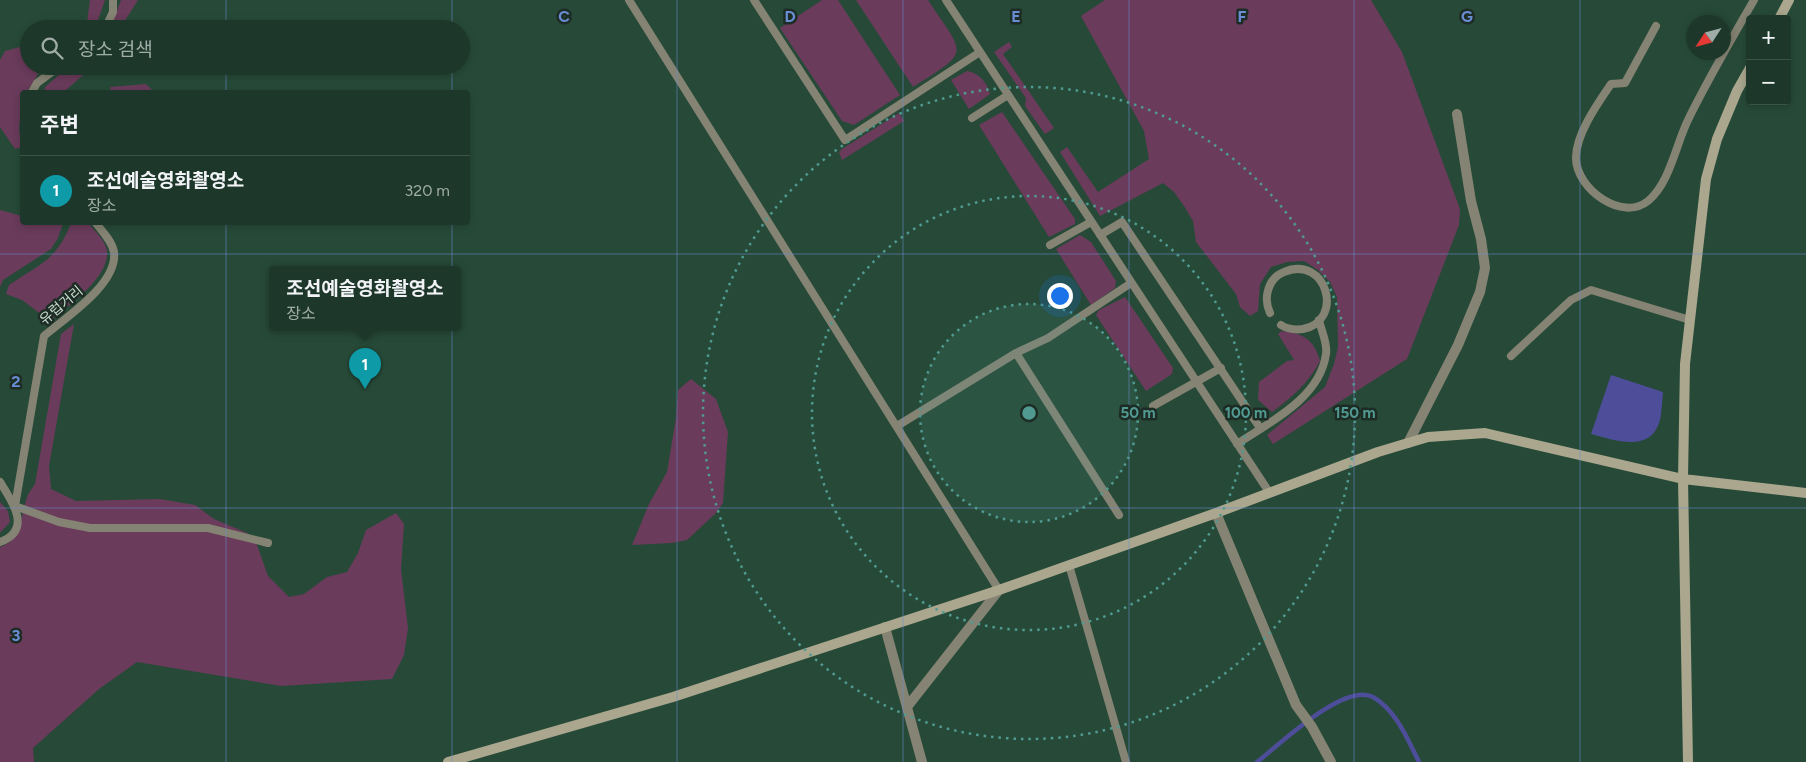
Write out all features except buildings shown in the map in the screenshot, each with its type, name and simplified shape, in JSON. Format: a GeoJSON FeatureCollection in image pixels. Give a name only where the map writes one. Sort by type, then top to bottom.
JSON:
{"type":"FeatureCollection","features":[{"type":"Feature","properties":{"kind":"main road"},"geometry":{"type":"LineString","coordinates":[[1781,15],[1790,0]]}},
{"type":"Feature","properties":{"kind":"main road"},"geometry":{"type":"LineString","coordinates":[[1688,762],[1683,479],[1685,364],[1706,179],[1717,139],[1737,91],[1746,75]]}},
{"type":"Feature","properties":{"kind":"main road"},"geometry":{"type":"LineString","coordinates":[[448,762],[673,697],[999,590],[1216,513],[1269,492],[1428,437],[1485,433],[1683,479],[1806,493]]}},
{"type":"Feature","properties":{"kind":"street"},"geometry":{"type":"LineString","coordinates":[[1408,443],[1458,345],[1480,292],[1485,268],[1481,239],[1471,201],[1457,114]]}},
{"type":"Feature","properties":{"kind":"street"},"geometry":{"type":"LineString","coordinates":[[1216,513],[1278,666],[1296,705],[1312,727],[1331,762]]}},
{"type":"Feature","properties":{"kind":"street"},"geometry":{"type":"LineString","coordinates":[[907,707],[999,590]]}},
{"type":"Feature","properties":{"kind":"street"},"geometry":{"type":"LineString","coordinates":[[885,627],[922,762]]}},
{"type":"Feature","properties":{"kind":"lane"},"geometry":{"type":"LineString","coordinates":[[109,20],[113,12],[113,0]]}},
{"type":"Feature","properties":{"kind":"lane"},"geometry":{"type":"LineString","coordinates":[[629,0],[898,426],[999,590]]}},
{"type":"Feature","properties":{"kind":"lane"},"geometry":{"type":"LineString","coordinates":[[754,0],[845,140],[980,52]]}},
{"type":"Feature","properties":{"kind":"lane"},"geometry":{"type":"LineString","coordinates":[[946,0],[1269,492]]}},
{"type":"Feature","properties":{"kind":"lane"},"geometry":{"type":"LineString","coordinates":[[1656,26],[1625,83],[1611,84],[1591,114],[1577,152],[1576,159],[1581,177],[1592,192],[1623,207],[1638,207],[1649,200],[1667,175],[1687,121],[1754,0]]}},
{"type":"Feature","properties":{"kind":"lane"},"geometry":{"type":"LineString","coordinates":[[33,90],[37,83],[48,75]]}},
{"type":"Feature","properties":{"kind":"lane"},"geometry":{"type":"LineString","coordinates":[[972,118],[1008,95]]}},
{"type":"Feature","properties":{"kind":"lane"},"geometry":{"type":"LineString","coordinates":[[1050,245],[1091,222]]}},
{"type":"Feature","properties":{"kind":"lane"},"geometry":{"type":"LineString","coordinates":[[1100,235],[1122,222],[1260,428]]}},
{"type":"Feature","properties":{"kind":"lane","name":"유럽거리"},"geometry":{"type":"LineString","coordinates":[[0,542],[14,532],[18,520],[16,506],[44,336],[98,290],[113,269],[114,251],[97,225]]}},
{"type":"Feature","properties":{"kind":"lane"},"geometry":{"type":"LineString","coordinates":[[1270,313],[1266,295],[1271,283],[1279,273],[1291,269],[1304,269],[1316,275],[1324,284],[1328,297],[1326,310],[1319,320],[1308,328],[1296,330],[1281,325]]}},
{"type":"Feature","properties":{"kind":"lane"},"geometry":{"type":"LineString","coordinates":[[898,426],[1016,353],[1048,338],[1131,283]]}},
{"type":"Feature","properties":{"kind":"lane"},"geometry":{"type":"LineString","coordinates":[[1511,356],[1571,300],[1591,290],[1690,320]]}},
{"type":"Feature","properties":{"kind":"lane"},"geometry":{"type":"LineString","coordinates":[[1237,444],[1295,404],[1311,388],[1322,372],[1327,352],[1319,320]]}},
{"type":"Feature","properties":{"kind":"lane"},"geometry":{"type":"LineString","coordinates":[[1016,353],[1119,515]]}},
{"type":"Feature","properties":{"kind":"lane"},"geometry":{"type":"LineString","coordinates":[[1152,406],[1220,368]]}},
{"type":"Feature","properties":{"kind":"lane"},"geometry":{"type":"LineString","coordinates":[[0,482],[16,506],[59,522],[90,528],[208,528],[268,543]]}},
{"type":"Feature","properties":{"kind":"lane"},"geometry":{"type":"LineString","coordinates":[[1069,565],[1126,762]]}},
{"type":"Feature","properties":{"kind":"shaded area"},"geometry":{"type":"Polygon","coordinates":[[[90,0],[105,0],[98,20],[87,20],[90,0]]]}},
{"type":"Feature","properties":{"kind":"shaded area"},"geometry":{"type":"Polygon","coordinates":[[[121,0],[138,0],[126,20],[113,20],[121,0]]]}},
{"type":"Feature","properties":{"kind":"shaded area"},"geometry":{"type":"Polygon","coordinates":[[[822,0],[838,0],[900,95],[854,125],[842,121],[780,28],[822,0]]]}},
{"type":"Feature","properties":{"kind":"shaded area"},"geometry":{"type":"Polygon","coordinates":[[[856,0],[928,0],[955,42],[956,51],[953,58],[945,66],[913,87],[856,0]]]}},
{"type":"Feature","properties":{"kind":"shaded area"},"geometry":{"type":"Polygon","coordinates":[[[1105,0],[1371,0],[1402,52],[1460,209],[1459,225],[1407,359],[1273,444],[1267,435],[1325,387],[1338,347],[1337,297],[1330,282],[1318,270],[1304,261],[1287,262],[1271,267],[1260,284],[1258,311],[1250,316],[1240,307],[1236,294],[1196,242],[1193,221],[1184,206],[1174,192],[1163,183],[1100,216],[1060,152],[1067,147],[1098,192],[1149,159],[1144,131],[1081,16],[1105,0]]]}},
{"type":"Feature","properties":{"kind":"shaded area"},"geometry":{"type":"Polygon","coordinates":[[[1009,42],[1012,47],[1003,54],[1054,128],[1045,134],[1025,106],[1026,98],[994,52],[1009,42]]]}},
{"type":"Feature","properties":{"kind":"shaded area"},"geometry":{"type":"Polygon","coordinates":[[[20,47],[20,75],[37,75],[28,90],[20,90],[20,148],[15,149],[0,127],[0,60],[5,51],[20,47]]]}},
{"type":"Feature","properties":{"kind":"shaded area"},"geometry":{"type":"Polygon","coordinates":[[[967,71],[982,79],[990,94],[969,109],[951,80],[967,71]]]}},
{"type":"Feature","properties":{"kind":"shaded area"},"geometry":{"type":"Polygon","coordinates":[[[59,75],[83,75],[66,90],[44,90],[45,87],[59,75]]]}},
{"type":"Feature","properties":{"kind":"shaded area"},"geometry":{"type":"Polygon","coordinates":[[[146,84],[152,90],[111,90],[110,87],[146,84]]]}},
{"type":"Feature","properties":{"kind":"shaded area"},"geometry":{"type":"Polygon","coordinates":[[[1002,112],[1075,219],[1075,224],[1049,237],[979,125],[1002,112]]]}},
{"type":"Feature","properties":{"kind":"shaded area"},"geometry":{"type":"Polygon","coordinates":[[[899,113],[904,121],[842,160],[839,152],[842,149],[899,113]]]}},
{"type":"Feature","properties":{"kind":"shaded area"},"geometry":{"type":"Polygon","coordinates":[[[0,210],[20,215],[20,225],[62,225],[58,238],[51,249],[3,280],[0,287],[0,210]]]}},
{"type":"Feature","properties":{"kind":"shaded area"},"geometry":{"type":"Polygon","coordinates":[[[70,225],[90,225],[106,247],[106,261],[95,281],[50,321],[22,300],[6,294],[9,285],[46,260],[60,245],[70,225]]]}},
{"type":"Feature","properties":{"kind":"shaded area"},"geometry":{"type":"Polygon","coordinates":[[[1080,235],[1091,242],[1116,281],[1115,288],[1091,305],[1056,249],[1080,235]]]}},
{"type":"Feature","properties":{"kind":"shaded area"},"geometry":{"type":"Polygon","coordinates":[[[1125,297],[1173,368],[1172,374],[1146,391],[1096,315],[1099,310],[1125,297]]]}},
{"type":"Feature","properties":{"kind":"shaded area"},"geometry":{"type":"Polygon","coordinates":[[[74,324],[49,466],[51,489],[76,501],[160,499],[195,505],[214,519],[247,533],[257,545],[268,576],[289,597],[304,594],[327,577],[347,572],[358,553],[366,530],[396,513],[404,524],[401,569],[408,628],[404,655],[392,679],[281,686],[137,662],[99,689],[33,748],[34,762],[0,762],[0,547],[13,539],[17,533],[29,493],[35,484],[61,334],[74,324]]]}},
{"type":"Feature","properties":{"kind":"shaded area"},"geometry":{"type":"Polygon","coordinates":[[[1282,331],[1307,339],[1315,347],[1320,361],[1310,377],[1299,389],[1272,412],[1258,400],[1259,382],[1287,361],[1294,360],[1278,334],[1282,331]]]}},
{"type":"Feature","properties":{"kind":"shaded area"},"geometry":{"type":"Polygon","coordinates":[[[1611,375],[1663,392],[1660,420],[1655,431],[1649,437],[1631,442],[1591,434],[1611,375]]]}},
{"type":"Feature","properties":{"kind":"shaded area"},"geometry":{"type":"Polygon","coordinates":[[[691,379],[716,399],[728,432],[723,503],[715,514],[687,540],[672,543],[632,545],[649,504],[667,472],[676,418],[678,390],[691,379]]]}},
{"type":"Feature","properties":{"kind":"shaded area"},"geometry":{"type":"Polygon","coordinates":[[[0,502],[8,511],[10,522],[0,533],[0,502]]]}},
{"type":"Feature","properties":{"kind":"waterway"},"geometry":{"type":"LineString","coordinates":[[1257,762],[1329,706],[1346,698],[1361,695],[1373,697],[1395,717],[1419,762]]}},
{"type":"Feature","properties":{"kind":"place","name":"조선예술영화촬영소"},"geometry":{"type":"Point","coordinates":[365,389]}}]}
